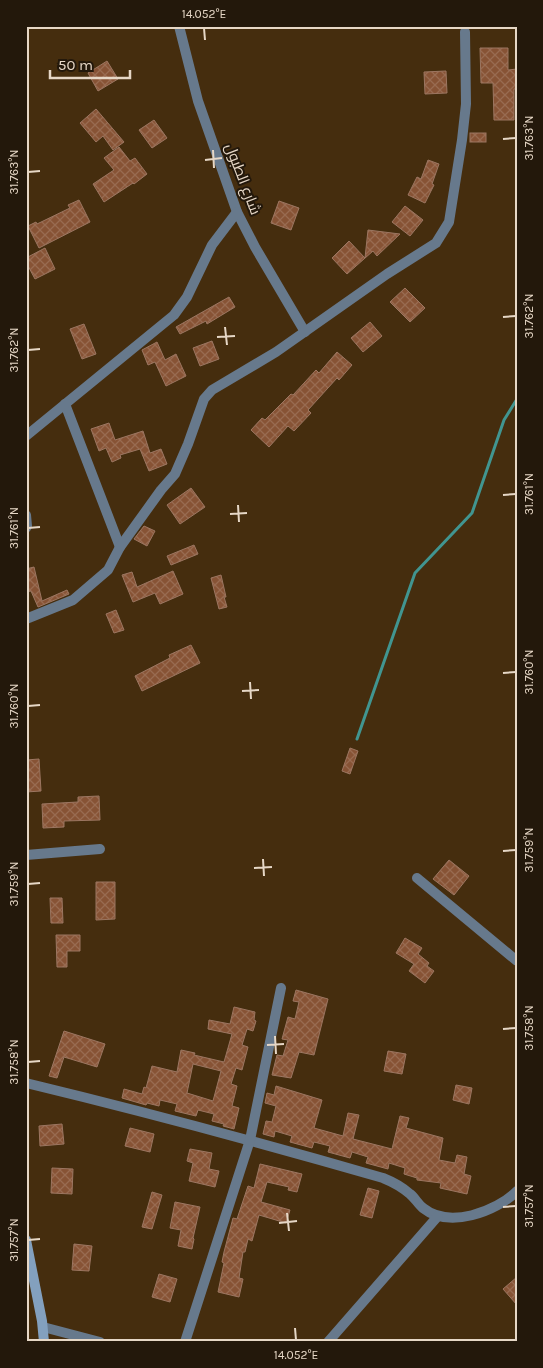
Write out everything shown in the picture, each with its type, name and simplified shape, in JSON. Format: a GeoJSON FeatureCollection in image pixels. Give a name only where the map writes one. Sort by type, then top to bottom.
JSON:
{"type":"FeatureCollection","features":[{"type":"Feature","properties":{"kind":"street","name":"شارع الطبول"},"geometry":{"type":"LineString","coordinates":[[179,26],[198,101],[237,212],[305,332]]}},
{"type":"Feature","properties":{"kind":"street"},"geometry":{"type":"LineString","coordinates":[[26,619],[73,600],[108,570],[120,547],[161,490],[175,474],[204,398],[212,390],[254,366],[436,243],[449,222],[462,140],[466,104],[465,32]]}},
{"type":"Feature","properties":{"kind":"street"},"geometry":{"type":"LineString","coordinates":[[26,436],[174,315],[187,297],[212,245],[237,212]]}},
{"type":"Feature","properties":{"kind":"street"},"geometry":{"type":"LineString","coordinates":[[65,404],[120,547]]}},
{"type":"Feature","properties":{"kind":"street"},"geometry":{"type":"LineString","coordinates":[[26,515],[26,528]]}},
{"type":"Feature","properties":{"kind":"street"},"geometry":{"type":"LineString","coordinates":[[26,855],[100,849]]}},
{"type":"Feature","properties":{"kind":"street"},"geometry":{"type":"LineString","coordinates":[[417,878],[517,961]]}},
{"type":"Feature","properties":{"kind":"street"},"geometry":{"type":"LineString","coordinates":[[185,1342],[250,1140],[281,988]]}},
{"type":"Feature","properties":{"kind":"street"},"geometry":{"type":"LineString","coordinates":[[26,1083],[250,1140],[383,1178],[398,1185],[424,1209],[438,1216],[462,1218],[483,1212],[511,1197],[517,1191]]}},
{"type":"Feature","properties":{"kind":"street"},"geometry":{"type":"LineString","coordinates":[[328,1342],[438,1216]]}},
{"type":"Feature","properties":{"kind":"street"},"geometry":{"type":"LineString","coordinates":[[26,1240],[43,1327],[44,1342]]}},
{"type":"Feature","properties":{"kind":"street"},"geometry":{"type":"LineString","coordinates":[[43,1327],[100,1342]]}},
{"type":"Feature","properties":{"kind":"building"},"geometry":{"type":"Polygon","coordinates":[[[480,48],[508,48],[508,70],[517,69],[517,89],[514,89],[514,120],[494,120],[493,83],[481,83],[480,48]]]}},
{"type":"Feature","properties":{"kind":"building"},"geometry":{"type":"Polygon","coordinates":[[[107,61],[118,79],[98,91],[88,73],[107,61]]]}},
{"type":"Feature","properties":{"kind":"building"},"geometry":{"type":"Polygon","coordinates":[[[446,71],[447,93],[425,94],[424,72],[446,71]]]}},
{"type":"Feature","properties":{"kind":"building"},"geometry":{"type":"Polygon","coordinates":[[[96,109],[124,142],[113,150],[103,136],[96,142],[80,123],[96,109]]]}},
{"type":"Feature","properties":{"kind":"building"},"geometry":{"type":"Polygon","coordinates":[[[154,120],[167,138],[152,148],[139,130],[154,120]]]}},
{"type":"Feature","properties":{"kind":"building"},"geometry":{"type":"Polygon","coordinates":[[[470,133],[486,133],[486,142],[470,142],[470,133]]]}},
{"type":"Feature","properties":{"kind":"building"},"geometry":{"type":"Polygon","coordinates":[[[119,147],[130,161],[135,158],[147,174],[104,202],[93,184],[114,170],[104,158],[119,147]]]}},
{"type":"Feature","properties":{"kind":"building"},"geometry":{"type":"Polygon","coordinates":[[[428,160],[439,164],[432,184],[434,185],[425,203],[408,195],[417,177],[421,179],[428,160]]]}},
{"type":"Feature","properties":{"kind":"building"},"geometry":{"type":"Polygon","coordinates":[[[79,200],[90,222],[39,248],[28,226],[36,222],[37,224],[70,208],[68,205],[79,200]]]}},
{"type":"Feature","properties":{"kind":"building"},"geometry":{"type":"Polygon","coordinates":[[[279,201],[299,208],[291,230],[271,223],[279,201]]]}},
{"type":"Feature","properties":{"kind":"building"},"geometry":{"type":"Polygon","coordinates":[[[405,206],[423,220],[410,236],[392,222],[405,206]]]}},
{"type":"Feature","properties":{"kind":"building"},"geometry":{"type":"Polygon","coordinates":[[[368,230],[400,234],[377,256],[373,251],[347,274],[332,258],[349,241],[365,258],[368,230]]]}},
{"type":"Feature","properties":{"kind":"building"},"geometry":{"type":"Polygon","coordinates":[[[45,248],[55,269],[35,279],[26,262],[26,258],[45,248]]]}},
{"type":"Feature","properties":{"kind":"building"},"geometry":{"type":"Polygon","coordinates":[[[405,288],[425,308],[410,322],[390,302],[405,288]]]}},
{"type":"Feature","properties":{"kind":"building"},"geometry":{"type":"Polygon","coordinates":[[[229,297],[235,307],[207,324],[206,321],[180,334],[176,327],[229,297]]]}},
{"type":"Feature","properties":{"kind":"building"},"geometry":{"type":"Polygon","coordinates":[[[370,322],[382,336],[363,352],[351,338],[370,322]]]}},
{"type":"Feature","properties":{"kind":"building"},"geometry":{"type":"Polygon","coordinates":[[[84,324],[96,354],[82,359],[70,329],[84,324]]]}},
{"type":"Feature","properties":{"kind":"building"},"geometry":{"type":"Polygon","coordinates":[[[212,341],[219,359],[200,366],[193,348],[212,341]]]}},
{"type":"Feature","properties":{"kind":"building"},"geometry":{"type":"Polygon","coordinates":[[[157,342],[165,360],[176,354],[186,376],[166,386],[155,362],[148,365],[142,350],[157,342]]]}},
{"type":"Feature","properties":{"kind":"building"},"geometry":{"type":"Polygon","coordinates":[[[337,352],[352,365],[339,380],[337,378],[308,410],[311,413],[294,431],[288,426],[269,447],[251,430],[262,418],[265,420],[291,394],[293,395],[316,370],[319,373],[337,352]]]}},
{"type":"Feature","properties":{"kind":"building"},"geometry":{"type":"Polygon","coordinates":[[[109,423],[115,440],[143,431],[150,453],[161,449],[167,464],[149,471],[140,449],[120,455],[121,458],[112,462],[106,448],[99,451],[91,429],[109,423]]]}},
{"type":"Feature","properties":{"kind":"building"},"geometry":{"type":"Polygon","coordinates":[[[191,488],[205,507],[180,524],[167,505],[191,488]]]}},
{"type":"Feature","properties":{"kind":"building"},"geometry":{"type":"Polygon","coordinates":[[[144,526],[155,531],[147,546],[134,539],[144,526]]]}},
{"type":"Feature","properties":{"kind":"building"},"geometry":{"type":"Polygon","coordinates":[[[194,545],[198,554],[171,565],[167,556],[194,545]]]}},
{"type":"Feature","properties":{"kind":"building"},"geometry":{"type":"Polygon","coordinates":[[[34,567],[42,601],[67,590],[69,594],[38,607],[31,591],[26,592],[26,569],[34,567]]]}},
{"type":"Feature","properties":{"kind":"building"},"geometry":{"type":"Polygon","coordinates":[[[173,571],[183,594],[160,604],[155,593],[133,602],[122,575],[132,572],[137,587],[173,571]]]}},
{"type":"Feature","properties":{"kind":"building"},"geometry":{"type":"Polygon","coordinates":[[[221,575],[227,607],[219,609],[211,578],[221,575]]]}},
{"type":"Feature","properties":{"kind":"building"},"geometry":{"type":"Polygon","coordinates":[[[116,610],[124,630],[114,633],[106,614],[116,610]]]}},
{"type":"Feature","properties":{"kind":"building"},"geometry":{"type":"Polygon","coordinates":[[[191,645],[200,663],[142,691],[135,676],[170,658],[169,655],[191,645]]]}},
{"type":"Feature","properties":{"kind":"building"},"geometry":{"type":"Polygon","coordinates":[[[350,748],[358,751],[350,774],[342,771],[350,748]]]}},
{"type":"Feature","properties":{"kind":"building"},"geometry":{"type":"Polygon","coordinates":[[[39,759],[41,791],[26,792],[26,760],[39,759]]]}},
{"type":"Feature","properties":{"kind":"building"},"geometry":{"type":"Polygon","coordinates":[[[99,796],[100,820],[64,821],[64,827],[43,828],[42,804],[78,802],[78,797],[99,796]]]}},
{"type":"Feature","properties":{"kind":"building"},"geometry":{"type":"Polygon","coordinates":[[[449,860],[469,876],[454,895],[433,879],[449,860]]]}},
{"type":"Feature","properties":{"kind":"building"},"geometry":{"type":"Polygon","coordinates":[[[96,882],[115,882],[115,919],[96,920],[96,882]]]}},
{"type":"Feature","properties":{"kind":"building"},"geometry":{"type":"Polygon","coordinates":[[[50,898],[62,898],[63,923],[51,923],[50,898]]]}},
{"type":"Feature","properties":{"kind":"building"},"geometry":{"type":"Polygon","coordinates":[[[56,935],[80,935],[80,951],[67,951],[67,967],[57,967],[56,935]]]}},
{"type":"Feature","properties":{"kind":"building"},"geometry":{"type":"Polygon","coordinates":[[[405,938],[422,948],[418,954],[429,963],[427,966],[434,971],[425,983],[409,971],[414,964],[396,953],[405,938]]]}},
{"type":"Feature","properties":{"kind":"building"},"geometry":{"type":"Polygon","coordinates":[[[296,990],[328,999],[314,1055],[299,1052],[291,1078],[272,1075],[277,1055],[283,1056],[288,1040],[282,1039],[288,1017],[295,1019],[299,1002],[293,1001],[296,990]]]}},
{"type":"Feature","properties":{"kind":"building"},"geometry":{"type":"Polygon","coordinates":[[[234,1007],[255,1012],[254,1020],[256,1021],[253,1031],[247,1029],[242,1045],[248,1047],[242,1070],[236,1068],[231,1084],[237,1086],[232,1106],[239,1108],[234,1129],[212,1121],[214,1114],[198,1110],[196,1116],[175,1111],[177,1104],[160,1100],[159,1106],[147,1103],[146,1105],[122,1098],[124,1089],[142,1094],[144,1087],[146,1088],[152,1066],[177,1072],[181,1050],[224,1062],[232,1034],[208,1029],[209,1020],[230,1024],[234,1007]],[[193,1064],[187,1093],[213,1101],[221,1071],[193,1064]]]}},
{"type":"Feature","properties":{"kind":"building"},"geometry":{"type":"Polygon","coordinates":[[[64,1031],[105,1044],[97,1067],[64,1057],[57,1078],[49,1076],[64,1031]]]}},
{"type":"Feature","properties":{"kind":"building"},"geometry":{"type":"Polygon","coordinates":[[[388,1051],[406,1054],[402,1074],[384,1071],[388,1051]]]}},
{"type":"Feature","properties":{"kind":"building"},"geometry":{"type":"Polygon","coordinates":[[[456,1085],[472,1088],[469,1104],[453,1100],[456,1085]]]}},
{"type":"Feature","properties":{"kind":"building"},"geometry":{"type":"Polygon","coordinates":[[[276,1086],[322,1100],[314,1128],[343,1136],[348,1113],[359,1115],[353,1139],[392,1149],[400,1116],[409,1118],[406,1128],[443,1138],[439,1160],[455,1163],[457,1155],[467,1157],[464,1174],[471,1176],[467,1194],[440,1188],[441,1183],[417,1180],[417,1178],[404,1174],[405,1168],[389,1163],[388,1169],[366,1163],[368,1157],[352,1152],[350,1158],[328,1152],[330,1146],[314,1142],[312,1148],[290,1142],[292,1136],[275,1131],[274,1137],[263,1134],[266,1121],[272,1122],[276,1106],[265,1103],[267,1093],[274,1095],[276,1086]]]}},
{"type":"Feature","properties":{"kind":"building"},"geometry":{"type":"Polygon","coordinates":[[[62,1124],[64,1144],[40,1146],[39,1126],[62,1124]]]}},
{"type":"Feature","properties":{"kind":"building"},"geometry":{"type":"Polygon","coordinates":[[[130,1128],[154,1134],[150,1152],[125,1146],[130,1128]]]}},
{"type":"Feature","properties":{"kind":"building"},"geometry":{"type":"Polygon","coordinates":[[[190,1149],[212,1153],[209,1169],[219,1171],[215,1187],[189,1181],[193,1163],[187,1161],[190,1149]]]}},
{"type":"Feature","properties":{"kind":"building"},"geometry":{"type":"Polygon","coordinates":[[[260,1164],[302,1174],[297,1192],[288,1190],[289,1187],[267,1182],[261,1202],[290,1210],[286,1223],[259,1215],[252,1241],[248,1239],[245,1252],[243,1252],[239,1278],[243,1279],[239,1297],[218,1292],[224,1263],[222,1262],[224,1252],[233,1218],[237,1219],[248,1186],[254,1188],[260,1164]]]}},
{"type":"Feature","properties":{"kind":"building"},"geometry":{"type":"Polygon","coordinates":[[[52,1168],[73,1169],[72,1194],[51,1193],[52,1168]]]}},
{"type":"Feature","properties":{"kind":"building"},"geometry":{"type":"Polygon","coordinates":[[[368,1188],[379,1191],[372,1218],[360,1215],[368,1188]]]}},
{"type":"Feature","properties":{"kind":"building"},"geometry":{"type":"Polygon","coordinates":[[[152,1192],[162,1195],[152,1229],[142,1227],[152,1192]]]}},
{"type":"Feature","properties":{"kind":"building"},"geometry":{"type":"Polygon","coordinates":[[[175,1202],[200,1207],[192,1249],[178,1246],[181,1230],[170,1228],[175,1202]]]}},
{"type":"Feature","properties":{"kind":"building"},"geometry":{"type":"Polygon","coordinates":[[[74,1244],[92,1246],[89,1271],[72,1270],[74,1244]]]}},
{"type":"Feature","properties":{"kind":"building"},"geometry":{"type":"Polygon","coordinates":[[[159,1274],[177,1279],[170,1302],[152,1297],[159,1274]]]}},
{"type":"Feature","properties":{"kind":"building"},"geometry":{"type":"Polygon","coordinates":[[[517,1277],[517,1305],[503,1289],[517,1277]]]}},
{"type":"Feature","properties":{"kind":"waterway"},"geometry":{"type":"LineString","coordinates":[[357,739],[415,573],[472,513],[504,420],[517,399]]}}]}
